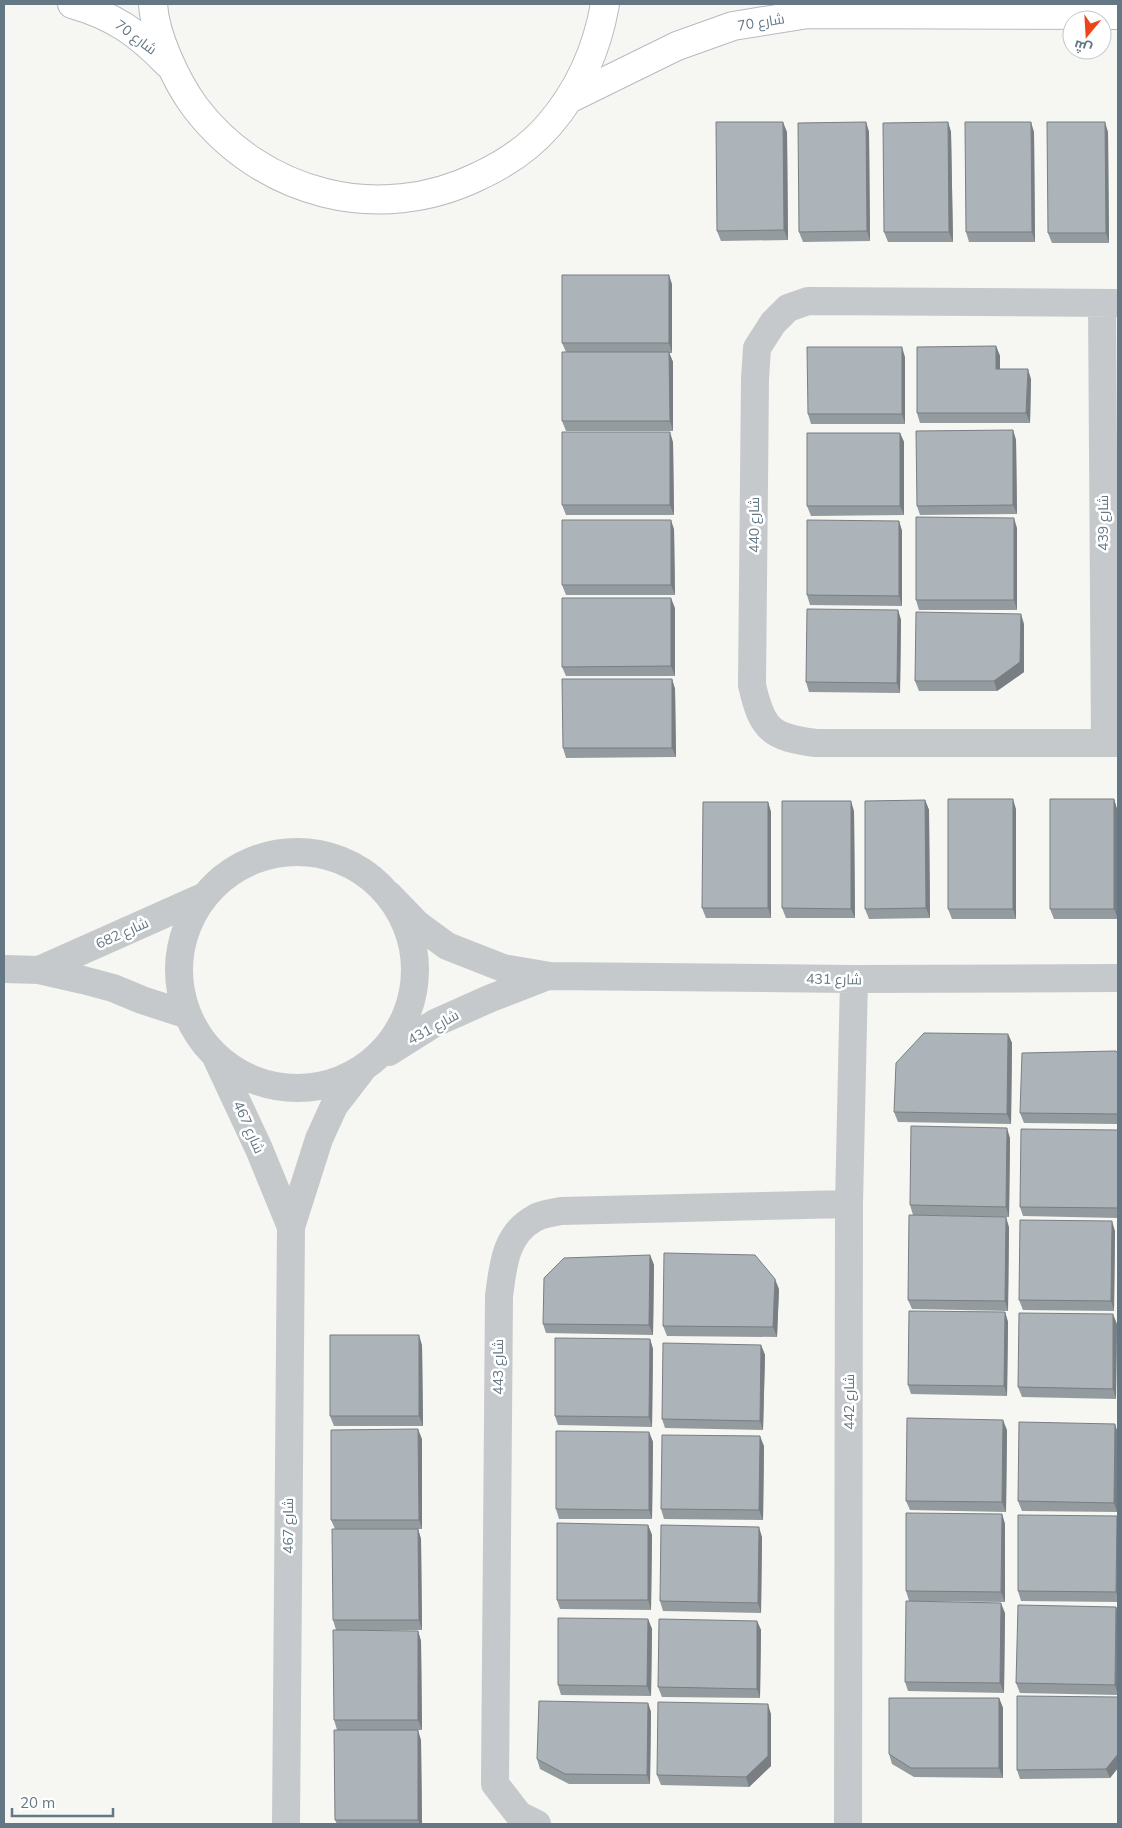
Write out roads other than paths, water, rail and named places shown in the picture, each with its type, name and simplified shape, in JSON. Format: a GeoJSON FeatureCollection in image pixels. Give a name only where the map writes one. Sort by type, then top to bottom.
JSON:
{"type":"FeatureCollection","features":[{"type":"Feature","properties":{"kind":"main road","name":"شارع 70"},"geometry":{"type":"LineString","coordinates":[[72,4],[94,10],[122,24],[148,43],[170,65]]}},
{"type":"Feature","properties":{"kind":"main road"},"geometry":{"type":"LineString","coordinates":[[153,4],[153,13],[170,65],[186,95],[202,116],[233,148],[261,167],[292,183],[325,194],[360,199],[395,200],[420,196],[462,184],[494,169],[523,150],[548,126],[569,99],[587,67],[600,32],[605,4]]}},
{"type":"Feature","properties":{"kind":"main road","name":"شارع 70"},"geometry":{"type":"LineString","coordinates":[[569,99],[676,46],[733,26],[808,14],[1118,15]]}},
{"type":"Feature","properties":{"kind":"street","name":"شارع 440"},"geometry":{"type":"LineString","coordinates":[[1110,303],[808,301],[788,308],[773,323],[757,348],[755,379],[752,685],[757,707],[772,731],[791,740],[816,743],[1112,743]]}},
{"type":"Feature","properties":{"kind":"street","name":"شارع 439"},"geometry":{"type":"LineString","coordinates":[[1110,303],[1112,743]]}},
{"type":"Feature","properties":{"kind":"street"},"geometry":{"type":"LineString","coordinates":[[368,1066],[332,1084],[302,1089],[271,1085],[241,1074],[216,1056],[200,1038],[188,1015],[180,985],[180,953],[188,923],[205,896],[236,868],[276,854],[318,853],[357,868],[389,895]]}},
{"type":"Feature","properties":{"kind":"street","name":"شارع 431"},"geometry":{"type":"LineString","coordinates":[[389,895],[417,924],[447,946],[503,968],[550,976],[854,979],[1118,978]]}},
{"type":"Feature","properties":{"kind":"street","name":"شارع 467"},"geometry":{"type":"LineString","coordinates":[[286,1824],[291,1227],[319,1139],[334,1106],[404,1025],[416,981],[412,935],[389,895]]}},
{"type":"Feature","properties":{"kind":"street","name":"شارع 682"},"geometry":{"type":"LineString","coordinates":[[39,970],[205,896]]}},
{"type":"Feature","properties":{"kind":"street","name":"شارع 682"},"geometry":{"type":"LineString","coordinates":[[4,969],[39,970],[113,988],[188,1015]]}},
{"type":"Feature","properties":{"kind":"street","name":"شارع 431"},"geometry":{"type":"LineString","coordinates":[[368,1066],[435,1024],[491,998],[550,976]]}},
{"type":"Feature","properties":{"kind":"street","name":"شارع 442"},"geometry":{"type":"LineString","coordinates":[[848,1824],[849,1204],[854,979]]}},
{"type":"Feature","properties":{"kind":"street","name":"شارع 467"},"geometry":{"type":"LineString","coordinates":[[216,1056],[259,1149],[291,1227]]}},
{"type":"Feature","properties":{"kind":"street","name":"شارع 443"},"geometry":{"type":"LineString","coordinates":[[537,1824],[519,1815],[495,1784],[499,1296],[504,1255],[517,1232],[535,1217],[561,1211],[849,1204]]}}]}
